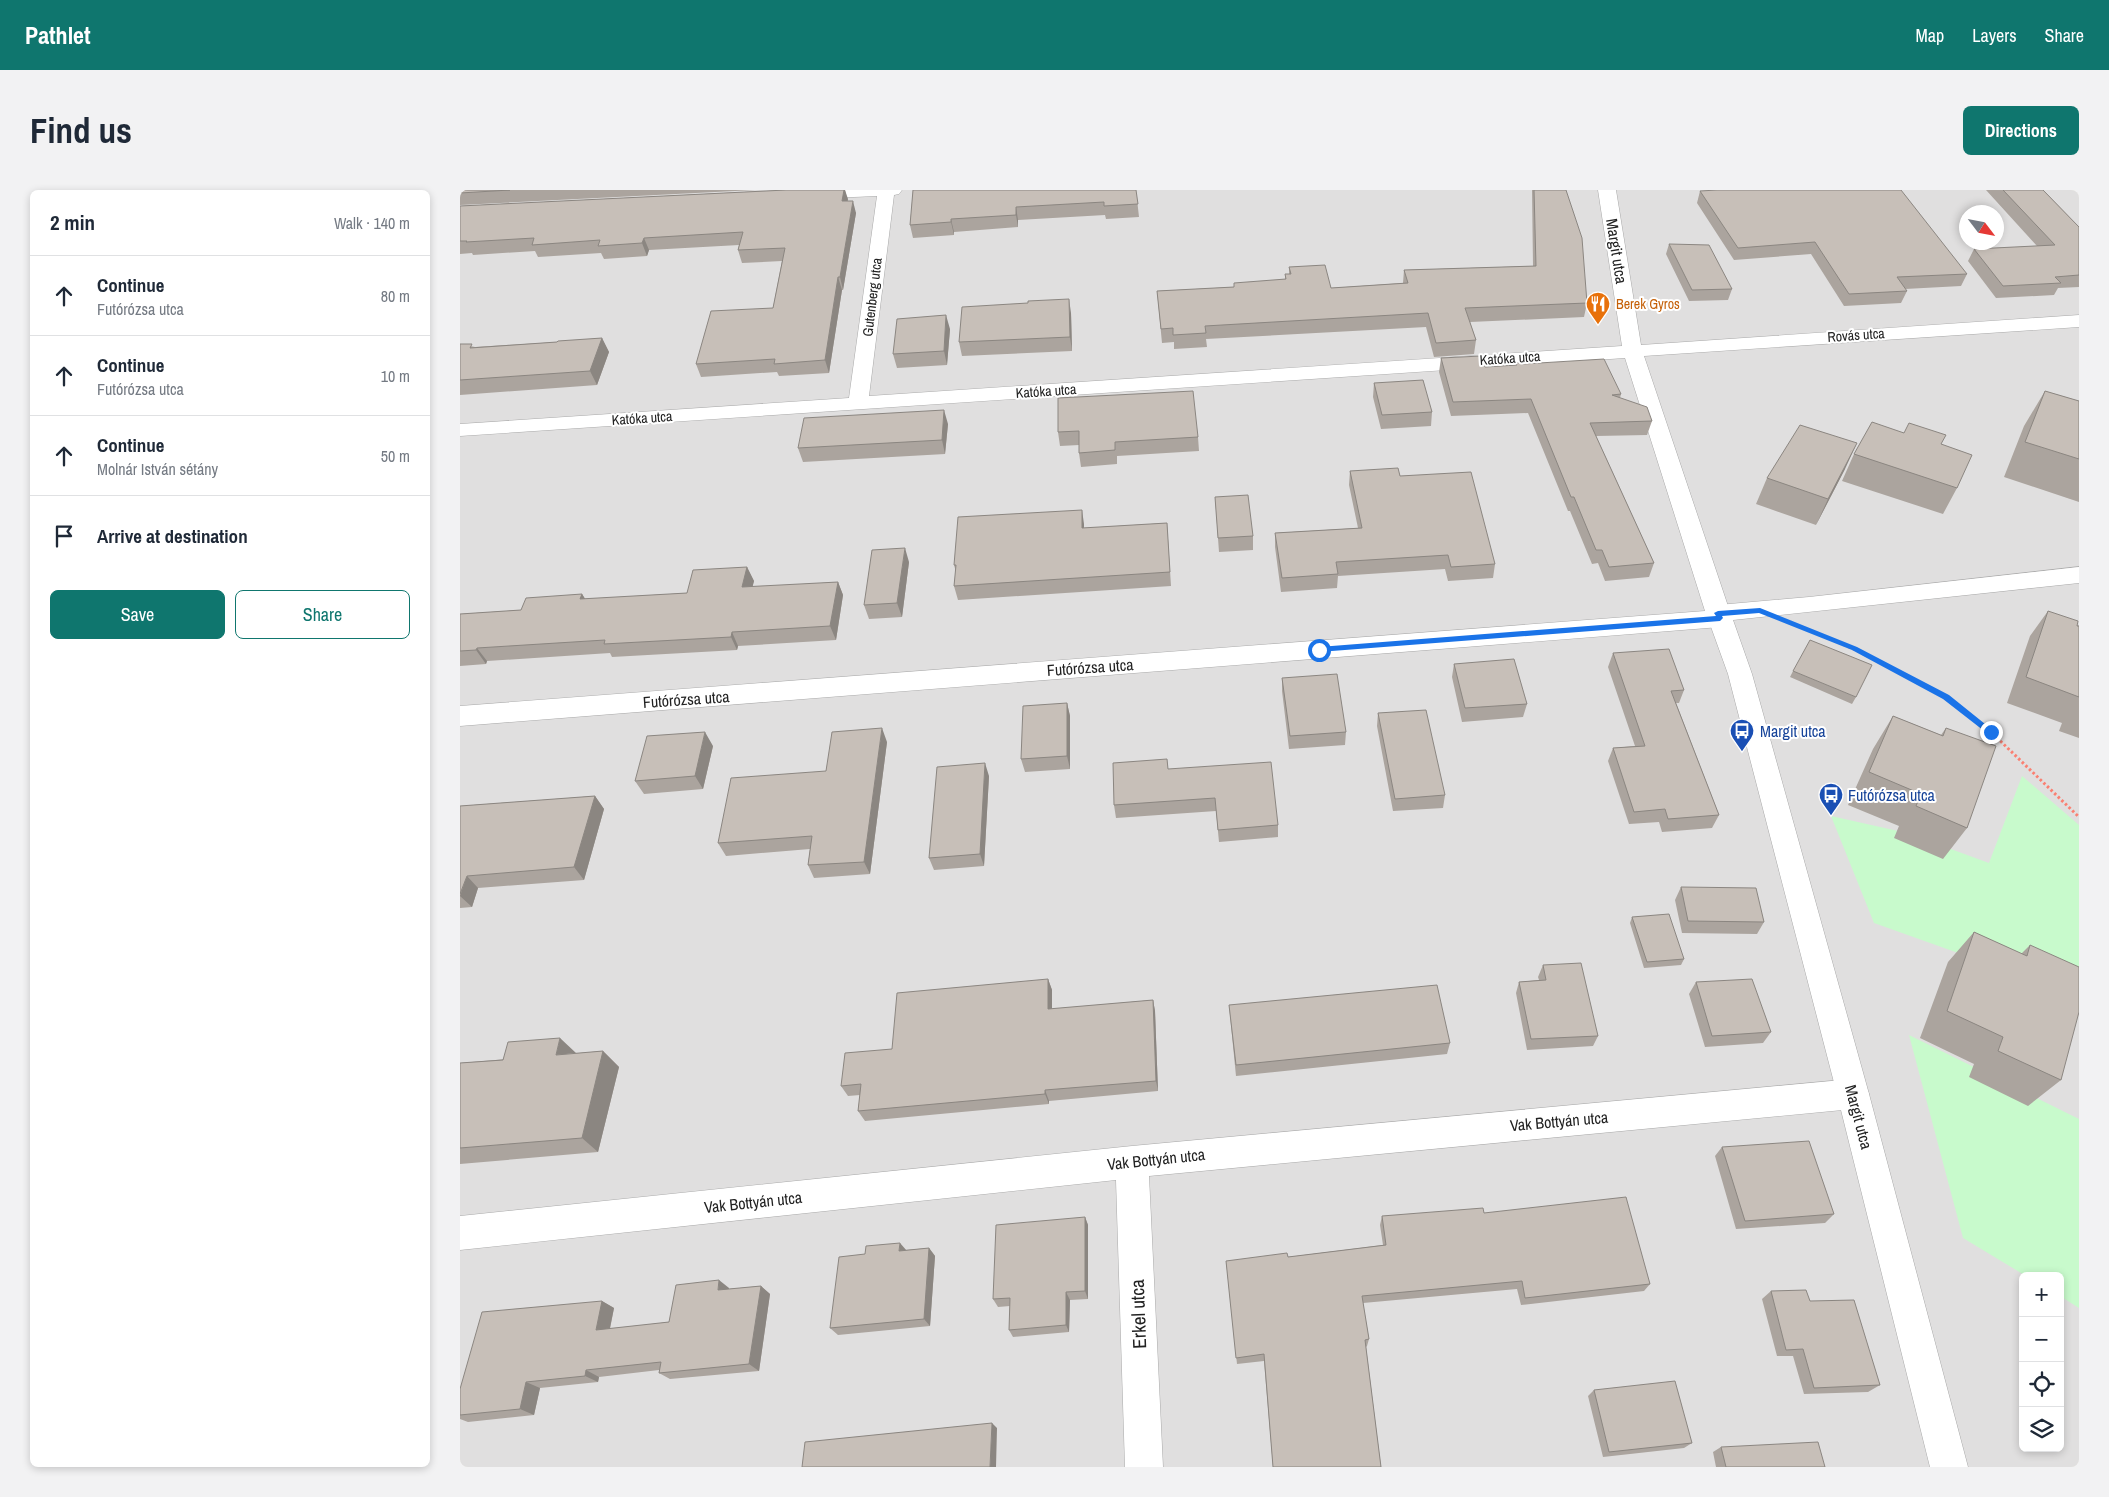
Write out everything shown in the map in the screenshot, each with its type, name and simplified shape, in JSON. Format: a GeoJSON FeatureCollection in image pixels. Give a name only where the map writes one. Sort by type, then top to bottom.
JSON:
{"type":"FeatureCollection","features":[{"type":"Feature","properties":{"kind":"street","name":"Gutenberg utca"},"geometry":{"type":"LineString","coordinates":[[858,404],[886,190]]}},
{"type":"Feature","properties":{"kind":"street"},"geometry":{"type":"LineString","coordinates":[[787,196],[893,190]]}},
{"type":"Feature","properties":{"kind":"street","name":"Margit utca"},"geometry":{"type":"LineString","coordinates":[[1607,190],[1632,350],[1719,616],[1740,674],[1853,1094],[1948,1467]]}},
{"type":"Feature","properties":{"kind":"street","name":"Rovás utca"},"geometry":{"type":"LineString","coordinates":[[1632,350],[2079,321]]}},
{"type":"Feature","properties":{"kind":"street","name":"Katóka utca"},"geometry":{"type":"LineString","coordinates":[[460,430],[1632,350]]}},
{"type":"Feature","properties":{"kind":"street","name":"Futórózsa utca"},"geometry":{"type":"LineString","coordinates":[[460,716],[1719,616],[2079,575]]}},
{"type":"Feature","properties":{"kind":"street","name":"Vak Bottyán utca"},"geometry":{"type":"LineString","coordinates":[[460,1233],[1132,1162],[1853,1094]]}},
{"type":"Feature","properties":{"kind":"street","name":"Erkel utca"},"geometry":{"type":"LineString","coordinates":[[1132,1162],[1144,1467]]}},
{"type":"Feature","properties":{"kind":"path"},"geometry":{"type":"LineString","coordinates":[[1760,610],[1854,649],[1946,697],[1991,732],[2079,817]]}},
{"type":"Feature","properties":{"kind":"shaded area"},"geometry":{"type":"Polygon","coordinates":[[[460,190],[2079,190],[2079,1467],[460,1467],[460,190]]]}},
{"type":"Feature","properties":{"kind":"green space"},"geometry":{"type":"Polygon","coordinates":[[[2022,776],[2079,825],[2079,996],[1874,923],[1831,816],[1907,833],[1989,863],[2022,776]]]}},
{"type":"Feature","properties":{"kind":"green space"},"geometry":{"type":"Polygon","coordinates":[[[1909,1035],[2079,1119],[2079,1308],[2064,1299],[2064,1272],[2019,1272],[1963,1238],[1909,1035]]]}},
{"type":"Feature","properties":{"kind":"building"},"geometry":{"type":"Polygon","coordinates":[[[460,190],[510,190],[460,193],[460,190]]]}},
{"type":"Feature","properties":{"kind":"building"},"geometry":{"type":"Polygon","coordinates":[[[786,190],[844,190],[842,201],[853,201],[840,277],[838,277],[825,360],[774,364],[775,359],[696,364],[711,311],[773,308],[785,248],[738,250],[743,232],[644,238],[642,243],[598,246],[600,240],[532,245],[534,238],[460,241],[460,206],[786,190]]]}},
{"type":"Feature","properties":{"kind":"building"},"geometry":{"type":"Polygon","coordinates":[[[913,190],[1136,190],[1138,204],[1104,206],[1104,202],[1016,207],[1016,215],[951,219],[951,222],[910,225],[913,190]]]}},
{"type":"Feature","properties":{"kind":"building"},"geometry":{"type":"Polygon","coordinates":[[[1534,190],[1566,190],[1582,238],[1587,303],[1465,308],[1476,340],[1436,343],[1428,313],[1205,326],[1206,333],[1173,335],[1173,328],[1161,329],[1157,291],[1234,287],[1234,283],[1286,279],[1285,274],[1291,274],[1289,267],[1325,265],[1331,288],[1408,283],[1404,270],[1536,266],[1534,190]]]}},
{"type":"Feature","properties":{"kind":"building"},"geometry":{"type":"Polygon","coordinates":[[[1901,190],[1967,274],[1897,277],[1907,291],[1849,294],[1815,242],[1738,248],[1700,191],[1901,190]]]}},
{"type":"Feature","properties":{"kind":"building"},"geometry":{"type":"Polygon","coordinates":[[[2003,190],[2043,190],[2079,227],[2079,275],[2055,277],[2061,283],[2003,286],[1975,250],[2004,250],[2004,248],[2055,245],[2003,190]]]}},
{"type":"Feature","properties":{"kind":"building"},"geometry":{"type":"Polygon","coordinates":[[[1669,244],[1709,245],[1732,289],[1692,290],[1669,244]]]}},
{"type":"Feature","properties":{"kind":"building"},"geometry":{"type":"Polygon","coordinates":[[[1069,299],[1070,337],[959,342],[962,307],[1069,299]]]}},
{"type":"Feature","properties":{"kind":"building"},"geometry":{"type":"Polygon","coordinates":[[[946,315],[944,351],[893,354],[897,319],[946,315]]]}},
{"type":"Feature","properties":{"kind":"building"},"geometry":{"type":"Polygon","coordinates":[[[602,338],[590,371],[460,380],[460,344],[472,344],[470,348],[602,338]]]}},
{"type":"Feature","properties":{"kind":"building"},"geometry":{"type":"Polygon","coordinates":[[[1481,356],[1485,367],[1517,365],[1515,362],[1523,364],[1604,359],[1621,394],[1612,395],[1647,407],[1652,421],[1590,423],[1654,563],[1609,567],[1602,550],[1596,550],[1574,497],[1571,497],[1531,399],[1453,402],[1441,358],[1481,356]]]}},
{"type":"Feature","properties":{"kind":"building"},"geometry":{"type":"Polygon","coordinates":[[[1423,380],[1432,412],[1382,415],[1374,383],[1423,380]]]}},
{"type":"Feature","properties":{"kind":"building"},"geometry":{"type":"Polygon","coordinates":[[[1193,391],[1198,437],[1115,442],[1115,450],[1079,453],[1079,431],[1058,432],[1058,398],[1193,391]]]}},
{"type":"Feature","properties":{"kind":"building"},"geometry":{"type":"Polygon","coordinates":[[[2045,391],[2079,401],[2079,459],[2025,442],[2045,391]]]}},
{"type":"Feature","properties":{"kind":"building"},"geometry":{"type":"Polygon","coordinates":[[[944,410],[942,440],[798,448],[804,418],[944,410]]]}},
{"type":"Feature","properties":{"kind":"building"},"geometry":{"type":"Polygon","coordinates":[[[1872,422],[1904,433],[1909,423],[1946,435],[1941,444],[1972,455],[1957,488],[1854,454],[1872,422]]]}},
{"type":"Feature","properties":{"kind":"building"},"geometry":{"type":"Polygon","coordinates":[[[1800,425],[1857,443],[1828,499],[1767,478],[1800,425]]]}},
{"type":"Feature","properties":{"kind":"building"},"geometry":{"type":"Polygon","coordinates":[[[1398,468],[1400,476],[1471,472],[1495,564],[1451,567],[1448,555],[1336,562],[1338,574],[1282,578],[1275,533],[1362,528],[1350,471],[1398,468]]]}},
{"type":"Feature","properties":{"kind":"building"},"geometry":{"type":"Polygon","coordinates":[[[1248,495],[1253,536],[1218,538],[1215,497],[1248,495]]]}},
{"type":"Feature","properties":{"kind":"building"},"geometry":{"type":"Polygon","coordinates":[[[1082,510],[1082,528],[1167,523],[1170,572],[954,586],[958,517],[1082,510]]]}},
{"type":"Feature","properties":{"kind":"building"},"geometry":{"type":"Polygon","coordinates":[[[905,548],[897,603],[864,605],[872,550],[905,548]]]}},
{"type":"Feature","properties":{"kind":"building"},"geometry":{"type":"Polygon","coordinates":[[[747,567],[742,587],[838,582],[830,626],[732,632],[731,637],[604,644],[605,640],[477,648],[476,650],[460,651],[460,614],[521,610],[526,598],[582,594],[580,599],[687,593],[693,570],[747,567]]]}},
{"type":"Feature","properties":{"kind":"building"},"geometry":{"type":"Polygon","coordinates":[[[2048,611],[2078,621],[2079,697],[2026,677],[2048,611]]]}},
{"type":"Feature","properties":{"kind":"building"},"geometry":{"type":"Polygon","coordinates":[[[1810,640],[1872,665],[1856,697],[1793,671],[1810,640]]]}},
{"type":"Feature","properties":{"kind":"building"},"geometry":{"type":"Polygon","coordinates":[[[1669,649],[1684,690],[1671,691],[1719,815],[1668,819],[1665,809],[1634,812],[1613,748],[1645,746],[1613,653],[1669,649]]]}},
{"type":"Feature","properties":{"kind":"building"},"geometry":{"type":"Polygon","coordinates":[[[1514,659],[1527,704],[1465,708],[1454,664],[1514,659]]]}},
{"type":"Feature","properties":{"kind":"building"},"geometry":{"type":"Polygon","coordinates":[[[1337,674],[1346,732],[1290,736],[1282,678],[1337,674]]]}},
{"type":"Feature","properties":{"kind":"building"},"geometry":{"type":"Polygon","coordinates":[[[1067,703],[1067,756],[1021,759],[1023,706],[1067,703]]]}},
{"type":"Feature","properties":{"kind":"building"},"geometry":{"type":"Polygon","coordinates":[[[1426,710],[1445,795],[1395,799],[1378,713],[1426,710]]]}},
{"type":"Feature","properties":{"kind":"building"},"geometry":{"type":"Polygon","coordinates":[[[1893,716],[1943,736],[1946,728],[1996,746],[1967,828],[1916,806],[1921,794],[1869,772],[1893,716]]]}},
{"type":"Feature","properties":{"kind":"building"},"geometry":{"type":"Polygon","coordinates":[[[882,728],[864,862],[808,865],[812,836],[718,843],[731,778],[826,771],[832,732],[882,728]]]}},
{"type":"Feature","properties":{"kind":"building"},"geometry":{"type":"Polygon","coordinates":[[[705,732],[695,776],[635,781],[647,736],[705,732]]]}},
{"type":"Feature","properties":{"kind":"building"},"geometry":{"type":"Polygon","coordinates":[[[1167,759],[1168,769],[1271,762],[1278,825],[1218,830],[1215,798],[1114,805],[1113,763],[1167,759]]]}},
{"type":"Feature","properties":{"kind":"building"},"geometry":{"type":"Polygon","coordinates":[[[985,763],[980,854],[929,858],[937,767],[985,763]]]}},
{"type":"Feature","properties":{"kind":"building"},"geometry":{"type":"Polygon","coordinates":[[[595,796],[574,867],[467,876],[460,894],[460,806],[595,796]]]}},
{"type":"Feature","properties":{"kind":"building"},"geometry":{"type":"Polygon","coordinates":[[[1681,887],[1756,888],[1764,922],[1688,921],[1681,887]]]}},
{"type":"Feature","properties":{"kind":"building"},"geometry":{"type":"Polygon","coordinates":[[[1669,914],[1684,959],[1647,962],[1632,917],[1669,914]]]}},
{"type":"Feature","properties":{"kind":"building"},"geometry":{"type":"Polygon","coordinates":[[[1974,932],[2027,956],[2030,945],[2079,967],[2079,1012],[2061,1080],[1998,1051],[2003,1037],[1947,1011],[1974,932]]]}},
{"type":"Feature","properties":{"kind":"building"},"geometry":{"type":"Polygon","coordinates":[[[1581,963],[1598,1036],[1531,1039],[1519,982],[1546,980],[1543,965],[1581,963]]]}},
{"type":"Feature","properties":{"kind":"building"},"geometry":{"type":"Polygon","coordinates":[[[1048,979],[1048,1009],[1153,1000],[1156,1081],[1045,1090],[1045,1094],[858,1111],[861,1084],[841,1086],[845,1053],[892,1049],[897,993],[1048,979]]]}},
{"type":"Feature","properties":{"kind":"building"},"geometry":{"type":"Polygon","coordinates":[[[1752,979],[1771,1032],[1712,1036],[1696,982],[1752,979]]]}},
{"type":"Feature","properties":{"kind":"building"},"geometry":{"type":"Polygon","coordinates":[[[1437,985],[1450,1043],[1236,1065],[1229,1005],[1437,985]]]}},
{"type":"Feature","properties":{"kind":"building"},"geometry":{"type":"Polygon","coordinates":[[[560,1038],[556,1055],[603,1051],[582,1138],[460,1148],[460,1063],[503,1060],[508,1042],[560,1038]]]}},
{"type":"Feature","properties":{"kind":"building"},"geometry":{"type":"Polygon","coordinates":[[[1809,1141],[1834,1214],[1745,1221],[1722,1147],[1809,1141]]]}},
{"type":"Feature","properties":{"kind":"building"},"geometry":{"type":"Polygon","coordinates":[[[1626,1197],[1650,1284],[1525,1298],[1522,1281],[1362,1296],[1369,1339],[1365,1340],[1381,1467],[1273,1467],[1264,1354],[1236,1358],[1226,1261],[1287,1253],[1288,1257],[1386,1245],[1382,1216],[1483,1208],[1484,1213],[1626,1197]]]}},
{"type":"Feature","properties":{"kind":"building"},"geometry":{"type":"Polygon","coordinates":[[[1085,1217],[1085,1291],[1066,1292],[1066,1325],[1009,1330],[1010,1298],[993,1299],[996,1225],[1085,1217]]]}},
{"type":"Feature","properties":{"kind":"building"},"geometry":{"type":"Polygon","coordinates":[[[900,1243],[899,1251],[929,1248],[924,1319],[830,1328],[839,1257],[865,1254],[866,1246],[900,1243]]]}},
{"type":"Feature","properties":{"kind":"building"},"geometry":{"type":"Polygon","coordinates":[[[719,1280],[718,1290],[761,1286],[749,1364],[659,1373],[661,1362],[586,1370],[585,1376],[526,1382],[520,1409],[460,1415],[460,1389],[482,1312],[602,1301],[596,1330],[669,1322],[676,1285],[719,1280]]]}},
{"type":"Feature","properties":{"kind":"building"},"geometry":{"type":"Polygon","coordinates":[[[1806,1290],[1810,1301],[1854,1300],[1880,1385],[1814,1388],[1803,1349],[1786,1350],[1771,1291],[1806,1290]]]}},
{"type":"Feature","properties":{"kind":"building"},"geometry":{"type":"Polygon","coordinates":[[[1675,1381],[1692,1443],[1609,1452],[1594,1390],[1675,1381]]]}},
{"type":"Feature","properties":{"kind":"building"},"geometry":{"type":"Polygon","coordinates":[[[992,1423],[990,1467],[802,1467],[805,1442],[992,1423]]]}},
{"type":"Feature","properties":{"kind":"building"},"geometry":{"type":"Polygon","coordinates":[[[1818,1442],[1825,1467],[1726,1467],[1721,1447],[1818,1442]]]}},
{"type":"Feature","properties":{"kind":"place","name":"Berek Gyros"},"geometry":{"type":"Point","coordinates":[1598,325]}},
{"type":"Feature","properties":{"kind":"place","name":"Margit utca"},"geometry":{"type":"Point","coordinates":[1742,752]}},
{"type":"Feature","properties":{"kind":"place","name":"Futórózsa utca"},"geometry":{"type":"Point","coordinates":[1831,816]}},
{"type":"Feature","properties":{"kind":"route"},"geometry":{"type":"LineString","coordinates":[[1319,650],[1720,618],[1718,613],[1760,610],[1854,649],[1946,697],[1991,732]]}}]}
